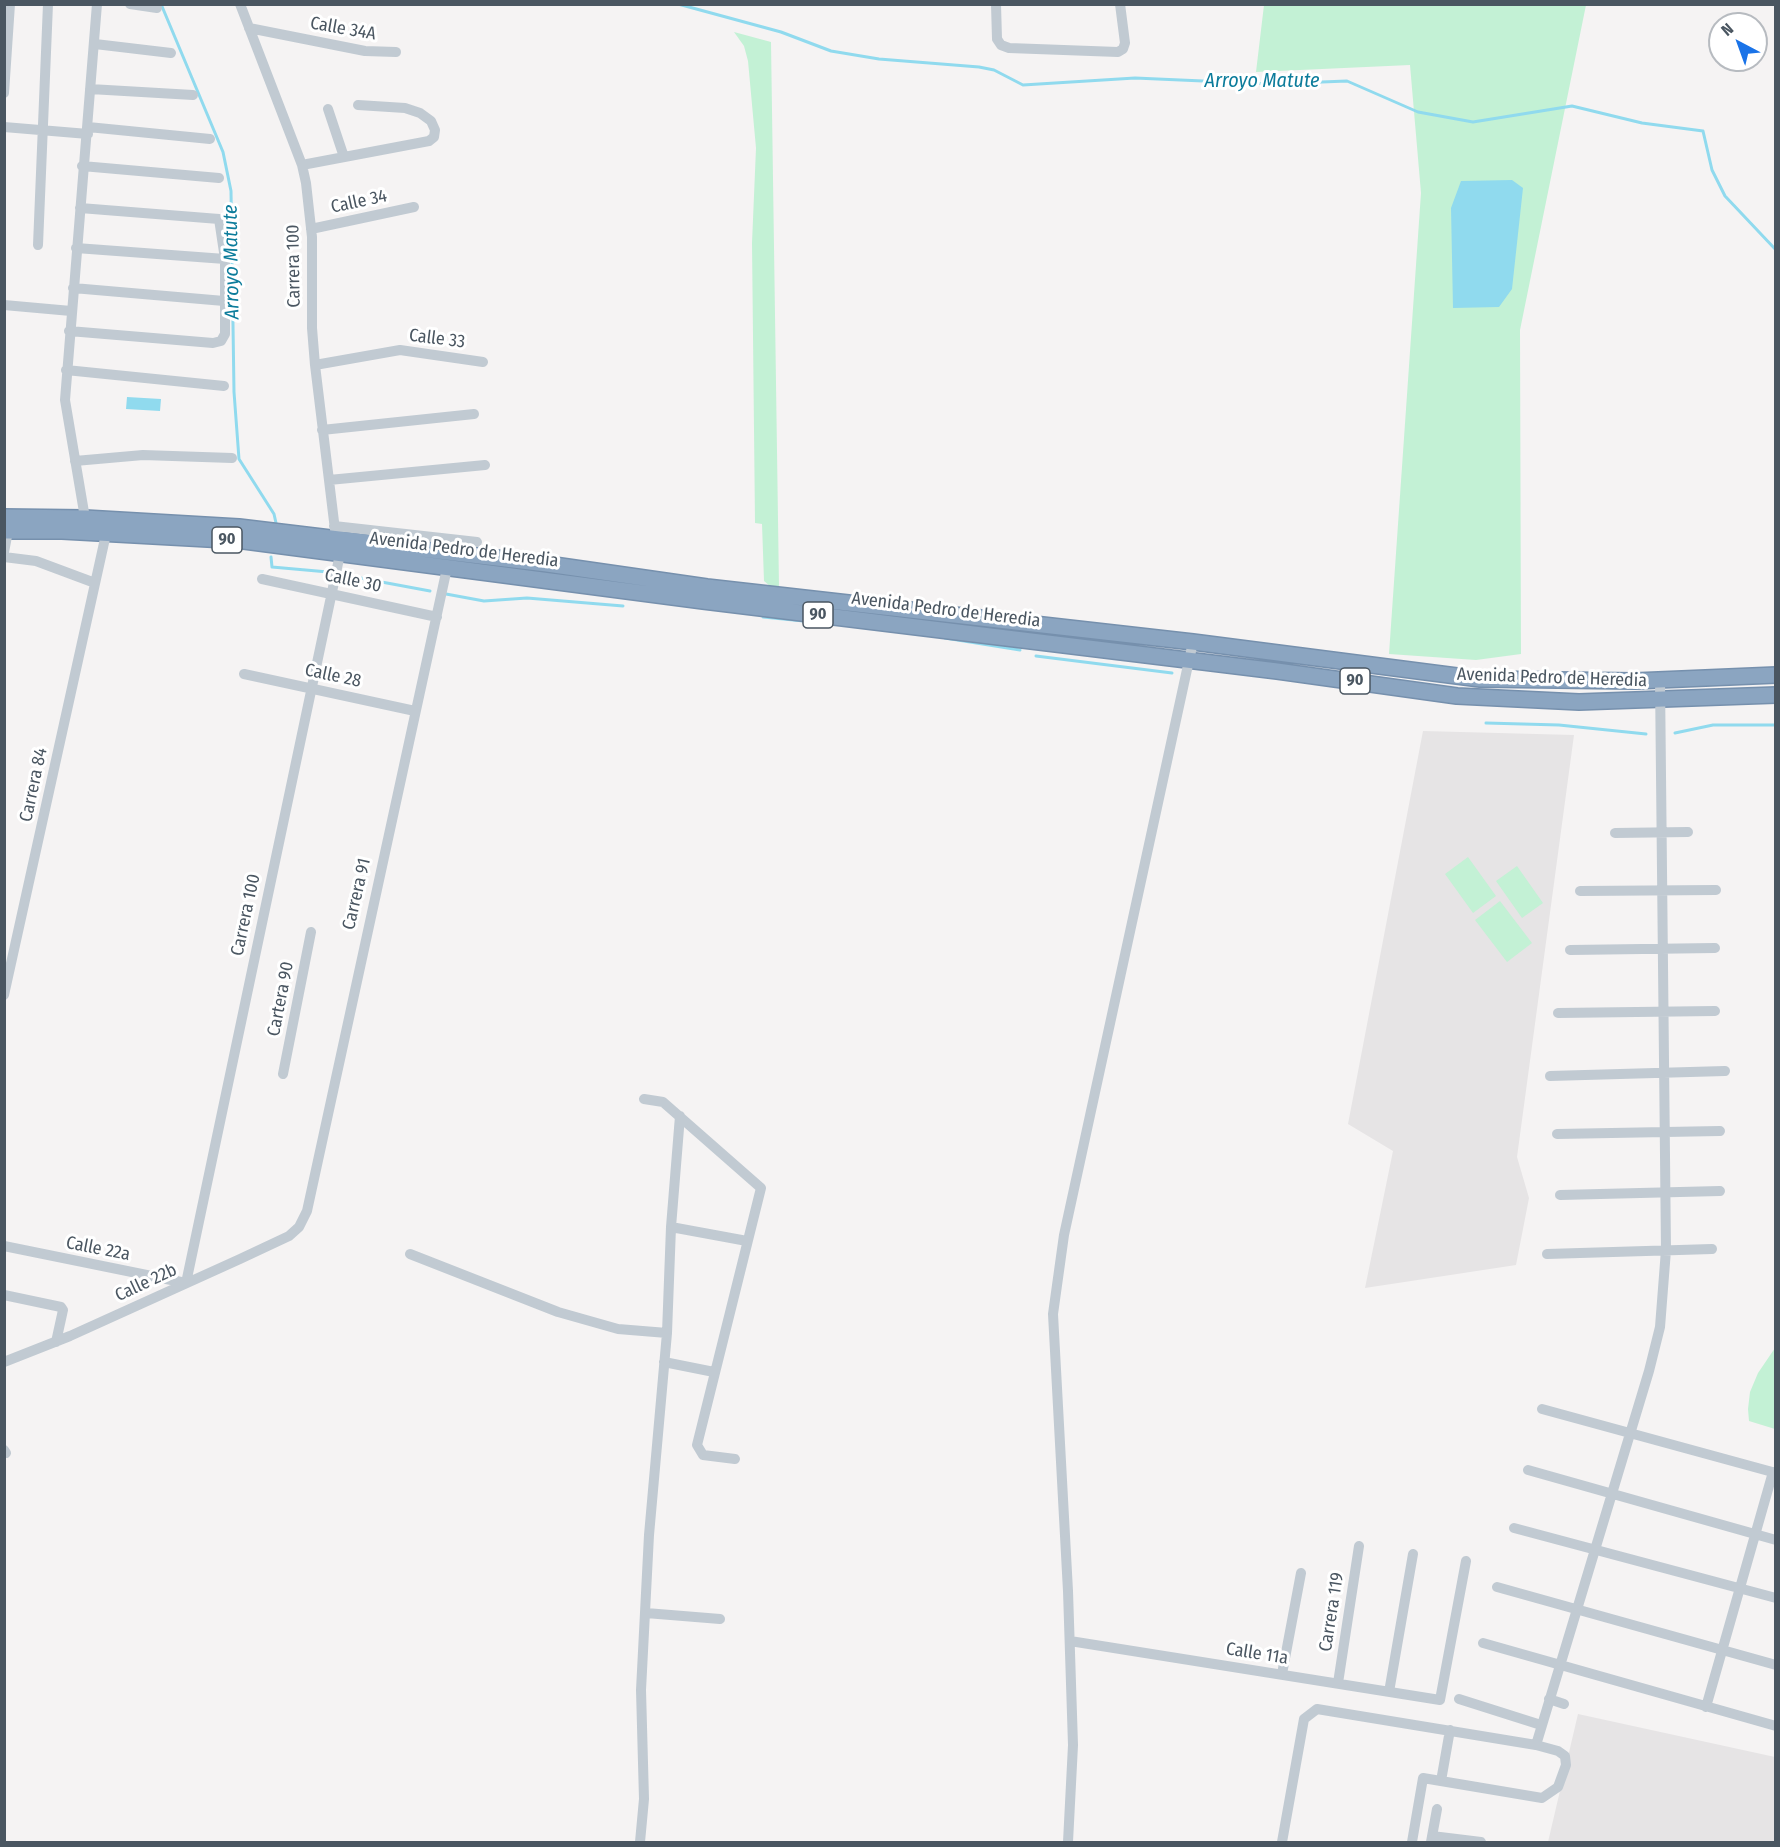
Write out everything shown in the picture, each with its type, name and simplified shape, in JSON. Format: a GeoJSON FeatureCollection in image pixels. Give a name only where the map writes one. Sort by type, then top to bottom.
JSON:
{"type":"FeatureCollection","features":[{"type":"Feature","properties":{"kind":"highway","name":"Avenida Pedro de Heredia"},"geometry":{"type":"LineString","coordinates":[[6,526],[85,518],[335,532],[706,587],[1193,642],[1488,680],[1660,680],[1776,675]]}},
{"type":"Feature","properties":{"kind":"highway","name":"Avenida Pedro de Heredia"},"geometry":{"type":"LineString","coordinates":[[6,526],[244,541],[1190,660],[1457,696],[1579,702],[1660,701],[1776,695]]}},
{"type":"Feature","properties":{"kind":"street"},"geometry":{"type":"LineString","coordinates":[[4,93],[10,4]]}},
{"type":"Feature","properties":{"kind":"street"},"geometry":{"type":"LineString","coordinates":[[38,245],[48,4]]}},
{"type":"Feature","properties":{"kind":"street"},"geometry":{"type":"LineString","coordinates":[[85,518],[66,420],[66,370],[97,4]]}},
{"type":"Feature","properties":{"kind":"street"},"geometry":{"type":"LineString","coordinates":[[130,4],[157,8]]}},
{"type":"Feature","properties":{"kind":"street","name":"Carrera 100"},"geometry":{"type":"LineString","coordinates":[[240,4],[302,165],[311,229],[315,365],[335,532]]}},
{"type":"Feature","properties":{"kind":"street"},"geometry":{"type":"LineString","coordinates":[[996,4],[997,39],[1001,45],[1009,48],[1118,52],[1125,44],[1120,4]]}},
{"type":"Feature","properties":{"kind":"street","name":"Calle 34A"},"geometry":{"type":"LineString","coordinates":[[249,28],[365,51],[396,52]]}},
{"type":"Feature","properties":{"kind":"street"},"geometry":{"type":"LineString","coordinates":[[95,44],[171,53]]}},
{"type":"Feature","properties":{"kind":"street"},"geometry":{"type":"LineString","coordinates":[[90,89],[193,95]]}},
{"type":"Feature","properties":{"kind":"street"},"geometry":{"type":"LineString","coordinates":[[302,165],[429,141],[434,137],[435,130],[431,121],[420,113],[405,108],[358,105]]}},
{"type":"Feature","properties":{"kind":"street"},"geometry":{"type":"LineString","coordinates":[[328,109],[344,157]]}},
{"type":"Feature","properties":{"kind":"street"},"geometry":{"type":"LineString","coordinates":[[4,134],[5,127],[88,130],[210,139]]}},
{"type":"Feature","properties":{"kind":"street"},"geometry":{"type":"LineString","coordinates":[[82,166],[219,178]]}},
{"type":"Feature","properties":{"kind":"street"},"geometry":{"type":"LineString","coordinates":[[69,331],[213,343],[221,341],[225,334],[225,260],[219,219],[80,207]]}},
{"type":"Feature","properties":{"kind":"street","name":"Calle 34"},"geometry":{"type":"LineString","coordinates":[[311,229],[414,207]]}},
{"type":"Feature","properties":{"kind":"street"},"geometry":{"type":"LineString","coordinates":[[76,248],[225,260]]}},
{"type":"Feature","properties":{"kind":"street"},"geometry":{"type":"LineString","coordinates":[[73,288],[224,301]]}},
{"type":"Feature","properties":{"kind":"street"},"geometry":{"type":"LineString","coordinates":[[4,305],[71,311]]}},
{"type":"Feature","properties":{"kind":"street","name":"Calle 33"},"geometry":{"type":"LineString","coordinates":[[315,365],[400,350],[483,362]]}},
{"type":"Feature","properties":{"kind":"street"},"geometry":{"type":"LineString","coordinates":[[66,370],[224,386]]}},
{"type":"Feature","properties":{"kind":"street"},"geometry":{"type":"LineString","coordinates":[[322,430],[474,414]]}},
{"type":"Feature","properties":{"kind":"street"},"geometry":{"type":"LineString","coordinates":[[75,460],[143,455],[232,458]]}},
{"type":"Feature","properties":{"kind":"street"},"geometry":{"type":"LineString","coordinates":[[329,480],[485,465]]}},
{"type":"Feature","properties":{"kind":"street"},"geometry":{"type":"LineString","coordinates":[[6,526],[4,555],[36,561],[95,583]]}},
{"type":"Feature","properties":{"kind":"street"},"geometry":{"type":"LineString","coordinates":[[335,532],[477,542]]}},
{"type":"Feature","properties":{"kind":"street","name":"Carrera 84"},"geometry":{"type":"LineString","coordinates":[[4,995],[106,534]]}},
{"type":"Feature","properties":{"kind":"street","name":"Carrera 100"},"geometry":{"type":"LineString","coordinates":[[186,1283],[340,554]]}},
{"type":"Feature","properties":{"kind":"street","name":"Carrera 91"},"geometry":{"type":"LineString","coordinates":[[299,1227],[309,1201],[447,568]]}},
{"type":"Feature","properties":{"kind":"street","name":"Calle 30"},"geometry":{"type":"LineString","coordinates":[[262,579],[436,617]]}},
{"type":"Feature","properties":{"kind":"street"},"geometry":{"type":"LineString","coordinates":[[1068,1842],[1073,1745],[1070,1641],[1053,1314],[1064,1235],[1193,642]]}},
{"type":"Feature","properties":{"kind":"street","name":"Calle 28"},"geometry":{"type":"LineString","coordinates":[[244,674],[416,711]]}},
{"type":"Feature","properties":{"kind":"street"},"geometry":{"type":"LineString","coordinates":[[1536,1745],[1660,1327],[1666,1250],[1660,680]]}},
{"type":"Feature","properties":{"kind":"street"},"geometry":{"type":"LineString","coordinates":[[1615,832],[1688,832]]}},
{"type":"Feature","properties":{"kind":"street"},"geometry":{"type":"LineString","coordinates":[[1580,891],[1716,890]]}},
{"type":"Feature","properties":{"kind":"street","name":"Cartera 90"},"geometry":{"type":"LineString","coordinates":[[283,1074],[311,932]]}},
{"type":"Feature","properties":{"kind":"street"},"geometry":{"type":"LineString","coordinates":[[1570,950],[1715,948]]}},
{"type":"Feature","properties":{"kind":"street"},"geometry":{"type":"LineString","coordinates":[[1558,1013],[1715,1011]]}},
{"type":"Feature","properties":{"kind":"street"},"geometry":{"type":"LineString","coordinates":[[1550,1076],[1725,1071]]}},
{"type":"Feature","properties":{"kind":"street"},"geometry":{"type":"LineString","coordinates":[[644,1099],[663,1102],[761,1188],[697,1445],[699,1452],[703,1455],[735,1459]]}},
{"type":"Feature","properties":{"kind":"street"},"geometry":{"type":"LineString","coordinates":[[640,1842],[644,1799],[641,1690],[680,1116]]}},
{"type":"Feature","properties":{"kind":"street"},"geometry":{"type":"LineString","coordinates":[[1557,1134],[1720,1131]]}},
{"type":"Feature","properties":{"kind":"street"},"geometry":{"type":"LineString","coordinates":[[1560,1195],[1665,1190],[1720,1191]]}},
{"type":"Feature","properties":{"kind":"street","name":"Calle 22b"},"geometry":{"type":"LineString","coordinates":[[4,1362],[56,1342],[289,1236],[299,1227]]}},
{"type":"Feature","properties":{"kind":"street"},"geometry":{"type":"LineString","coordinates":[[671,1227],[747,1241]]}},
{"type":"Feature","properties":{"kind":"street","name":"Calle 22a"},"geometry":{"type":"LineString","coordinates":[[4,1246],[186,1283]]}},
{"type":"Feature","properties":{"kind":"street"},"geometry":{"type":"LineString","coordinates":[[1547,1254],[1712,1249]]}},
{"type":"Feature","properties":{"kind":"street"},"geometry":{"type":"LineString","coordinates":[[410,1254],[558,1312],[618,1329],[667,1333]]}},
{"type":"Feature","properties":{"kind":"street"},"geometry":{"type":"LineString","coordinates":[[4,1295],[61,1307],[63,1310],[56,1342]]}},
{"type":"Feature","properties":{"kind":"street"},"geometry":{"type":"LineString","coordinates":[[664,1362],[714,1372]]}},
{"type":"Feature","properties":{"kind":"street"},"geometry":{"type":"LineString","coordinates":[[1542,1409],[1774,1473],[1706,1707]]}},
{"type":"Feature","properties":{"kind":"street"},"geometry":{"type":"LineString","coordinates":[[1528,1470],[1776,1540]]}},
{"type":"Feature","properties":{"kind":"street"},"geometry":{"type":"LineString","coordinates":[[1514,1528],[1776,1598]]}},
{"type":"Feature","properties":{"kind":"street","name":"Carrera 119"},"geometry":{"type":"LineString","coordinates":[[1338,1683],[1359,1546]]}},
{"type":"Feature","properties":{"kind":"street"},"geometry":{"type":"LineString","coordinates":[[1389,1692],[1413,1554]]}},
{"type":"Feature","properties":{"kind":"street","name":"Calle 11a"},"geometry":{"type":"LineString","coordinates":[[1070,1641],[1440,1700],[1466,1561]]}},
{"type":"Feature","properties":{"kind":"street"},"geometry":{"type":"LineString","coordinates":[[1282,1674],[1301,1573]]}},
{"type":"Feature","properties":{"kind":"street"},"geometry":{"type":"LineString","coordinates":[[1497,1587],[1776,1665]]}},
{"type":"Feature","properties":{"kind":"street"},"geometry":{"type":"LineString","coordinates":[[646,1613],[720,1619]]}},
{"type":"Feature","properties":{"kind":"street"},"geometry":{"type":"LineString","coordinates":[[1483,1643],[1776,1726]]}},
{"type":"Feature","properties":{"kind":"street"},"geometry":{"type":"LineString","coordinates":[[1459,1699],[1541,1725]]}},
{"type":"Feature","properties":{"kind":"street"},"geometry":{"type":"LineString","coordinates":[[1549,1699],[1564,1704]]}},
{"type":"Feature","properties":{"kind":"street"},"geometry":{"type":"LineString","coordinates":[[1282,1842],[1304,1719],[1312,1711],[1325,1710],[1536,1745],[1562,1753],[1566,1760],[1558,1787],[1548,1796],[1536,1798],[1423,1778],[1412,1842]]}},
{"type":"Feature","properties":{"kind":"street"},"geometry":{"type":"LineString","coordinates":[[1441,1781],[1450,1730]]}},
{"type":"Feature","properties":{"kind":"street"},"geometry":{"type":"LineString","coordinates":[[1437,1809],[1432,1839],[1481,1842]]}},
{"type":"Feature","properties":{"kind":"shaded area"},"geometry":{"type":"Polygon","coordinates":[[[1423,731],[1574,735],[1517,1157],[1529,1198],[1516,1265],[1365,1288],[1393,1151],[1348,1124],[1423,731]]]}},
{"type":"Feature","properties":{"kind":"shaded area"},"geometry":{"type":"Polygon","coordinates":[[[1578,1714],[1775,1757],[1775,1842],[1548,1842],[1578,1714]]]}},
{"type":"Feature","properties":{"kind":"green space"},"geometry":{"type":"Polygon","coordinates":[[[1264,5],[1586,5],[1520,330],[1521,654],[1476,660],[1389,654],[1421,193],[1410,65],[1256,72],[1264,5]]]}},
{"type":"Feature","properties":{"kind":"green space"},"geometry":{"type":"Polygon","coordinates":[[[734,32],[771,42],[779,587],[770,586],[764,581],[762,524],[755,523],[752,243],[756,148],[748,61],[744,46],[734,32]]]}},
{"type":"Feature","properties":{"kind":"green space"},"geometry":{"type":"Polygon","coordinates":[[[1468,857],[1496,896],[1473,913],[1445,874],[1468,857]]]}},
{"type":"Feature","properties":{"kind":"green space"},"geometry":{"type":"Polygon","coordinates":[[[1517,866],[1543,903],[1522,918],[1496,881],[1517,866]]]}},
{"type":"Feature","properties":{"kind":"green space"},"geometry":{"type":"Polygon","coordinates":[[[1500,901],[1532,943],[1507,962],[1475,920],[1500,901]]]}},
{"type":"Feature","properties":{"kind":"green space"},"geometry":{"type":"Polygon","coordinates":[[[1775,1348],[1775,1429],[1749,1421],[1748,1409],[1750,1392],[1758,1373],[1775,1348]]]}},
{"type":"Feature","properties":{"kind":"water"},"geometry":{"type":"Polygon","coordinates":[[[1512,180],[1523,188],[1512,289],[1499,307],[1453,308],[1451,208],[1461,181],[1512,180]]]}},
{"type":"Feature","properties":{"kind":"water"},"geometry":{"type":"Polygon","coordinates":[[[127,397],[161,399],[160,411],[126,409],[127,397]]]}},
{"type":"Feature","properties":{"kind":"waterway","name":"Arroyo Matute"},"geometry":{"type":"LineString","coordinates":[[161,4],[223,152],[231,191],[234,392],[239,459],[274,514],[276,523]]}},
{"type":"Feature","properties":{"kind":"waterway","name":"Arroyo Matute"},"geometry":{"type":"LineString","coordinates":[[678,4],[781,32],[831,51],[879,59],[979,67],[994,70],[1023,85],[1135,78],[1271,84],[1347,81],[1418,112],[1473,122],[1572,106],[1642,123],[1703,131],[1712,170],[1725,196],[1776,250]]}},
{"type":"Feature","properties":{"kind":"waterway"},"geometry":{"type":"LineString","coordinates":[[271,557],[272,567],[328,572]]}},
{"type":"Feature","properties":{"kind":"waterway"},"geometry":{"type":"LineString","coordinates":[[344,575],[430,591]]}},
{"type":"Feature","properties":{"kind":"waterway"},"geometry":{"type":"LineString","coordinates":[[446,594],[484,601],[527,598],[623,606]]}},
{"type":"Feature","properties":{"kind":"waterway"},"geometry":{"type":"LineString","coordinates":[[763,617],[834,624]]}},
{"type":"Feature","properties":{"kind":"waterway"},"geometry":{"type":"LineString","coordinates":[[945,638],[1020,650]]}},
{"type":"Feature","properties":{"kind":"waterway"},"geometry":{"type":"LineString","coordinates":[[1036,656],[1172,673]]}},
{"type":"Feature","properties":{"kind":"waterway"},"geometry":{"type":"LineString","coordinates":[[1486,723],[1559,725],[1646,734]]}},
{"type":"Feature","properties":{"kind":"waterway"},"geometry":{"type":"LineString","coordinates":[[1675,733],[1713,725],[1776,725]]}}]}
